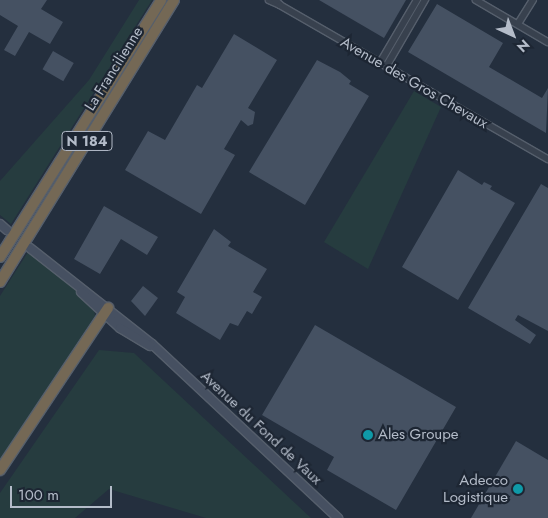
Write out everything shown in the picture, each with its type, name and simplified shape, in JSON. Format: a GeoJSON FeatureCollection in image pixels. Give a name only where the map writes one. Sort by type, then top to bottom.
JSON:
{"type":"FeatureCollection","features":[{"type":"Feature","properties":{"kind":"highway","name":"La Francilienne"},"geometry":{"type":"LineString","coordinates":[[1,255],[161,0]]}},
{"type":"Feature","properties":{"kind":"highway","name":"La Francilienne"},"geometry":{"type":"LineString","coordinates":[[0,282],[174,0]]}},
{"type":"Feature","properties":{"kind":"highway"},"geometry":{"type":"LineString","coordinates":[[0,470],[105,311]]}},
{"type":"Feature","properties":{"kind":"street"},"geometry":{"type":"LineString","coordinates":[[269,0],[280,5]]}},
{"type":"Feature","properties":{"kind":"street"},"geometry":{"type":"LineString","coordinates":[[275,0],[280,5]]}},
{"type":"Feature","properties":{"kind":"street"},"geometry":{"type":"LineString","coordinates":[[380,62],[416,0]]}},
{"type":"Feature","properties":{"kind":"street"},"geometry":{"type":"LineString","coordinates":[[386,67],[425,0]]}},
{"type":"Feature","properties":{"kind":"street"},"geometry":{"type":"LineString","coordinates":[[476,0],[548,42]]}},
{"type":"Feature","properties":{"kind":"street"},"geometry":{"type":"LineString","coordinates":[[518,24],[533,0]]}},
{"type":"Feature","properties":{"kind":"street","name":"Avenue des Gros Chevaux"},"geometry":{"type":"LineString","coordinates":[[280,5],[548,159]]}},
{"type":"Feature","properties":{"kind":"street"},"geometry":{"type":"LineString","coordinates":[[0,224],[7,230]]}},
{"type":"Feature","properties":{"kind":"street","name":"Avenue du Fond de Vaux"},"geometry":{"type":"LineString","coordinates":[[30,248],[105,311],[166,358],[338,518]]}},
{"type":"Feature","properties":{"kind":"green space"},"geometry":{"type":"Polygon","coordinates":[[[139,0],[152,0],[11,224],[0,215],[0,181],[89,80],[139,0]]]}},
{"type":"Feature","properties":{"kind":"green space"},"geometry":{"type":"Polygon","coordinates":[[[414,91],[441,107],[368,269],[324,242],[414,91]]]}},
{"type":"Feature","properties":{"kind":"green space"},"geometry":{"type":"Polygon","coordinates":[[[28,252],[70,285],[94,308],[95,316],[0,460],[0,296],[28,252]]]}},
{"type":"Feature","properties":{"kind":"green space"},"geometry":{"type":"Polygon","coordinates":[[[99,350],[134,353],[311,518],[206,518],[109,489],[75,518],[0,518],[0,493],[99,350]]]}},
{"type":"Feature","properties":{"kind":"building"},"geometry":{"type":"Polygon","coordinates":[[[0,0],[47,0],[41,9],[63,22],[50,44],[29,32],[15,56],[4,50],[18,26],[0,15],[0,0]]]}},
{"type":"Feature","properties":{"kind":"building"},"geometry":{"type":"Polygon","coordinates":[[[319,0],[406,0],[384,38],[319,0]]]}},
{"type":"Feature","properties":{"kind":"building"},"geometry":{"type":"Polygon","coordinates":[[[437,4],[503,43],[489,67],[542,98],[548,88],[546,133],[408,52],[437,4]]]}},
{"type":"Feature","properties":{"kind":"building"},"geometry":{"type":"Polygon","coordinates":[[[234,34],[277,60],[248,108],[255,112],[253,124],[248,126],[241,120],[224,149],[235,155],[201,214],[125,170],[148,131],[165,140],[197,85],[202,88],[234,34]]]}},
{"type":"Feature","properties":{"kind":"building"},"geometry":{"type":"Polygon","coordinates":[[[53,51],[74,63],[63,81],[43,69],[53,51]]]}},
{"type":"Feature","properties":{"kind":"building"},"geometry":{"type":"Polygon","coordinates":[[[317,60],[340,72],[351,81],[349,84],[369,96],[305,205],[249,172],[317,60]]]}},
{"type":"Feature","properties":{"kind":"building"},"geometry":{"type":"Polygon","coordinates":[[[458,170],[482,185],[484,182],[492,186],[490,189],[515,203],[458,300],[402,267],[458,170]]]}},
{"type":"Feature","properties":{"kind":"building"},"geometry":{"type":"Polygon","coordinates":[[[541,184],[548,188],[548,331],[518,315],[515,320],[536,335],[530,344],[468,308],[541,184]]]}},
{"type":"Feature","properties":{"kind":"building"},"geometry":{"type":"Polygon","coordinates":[[[104,206],[158,237],[147,255],[121,239],[100,274],[74,259],[104,206]]]}},
{"type":"Feature","properties":{"kind":"building"},"geometry":{"type":"Polygon","coordinates":[[[214,229],[231,242],[228,246],[267,269],[253,292],[262,297],[252,314],[247,311],[238,326],[230,323],[220,340],[176,313],[185,297],[177,292],[214,229]]]}},
{"type":"Feature","properties":{"kind":"building"},"geometry":{"type":"Polygon","coordinates":[[[143,286],[158,298],[145,316],[131,301],[143,286]]]}},
{"type":"Feature","properties":{"kind":"building","name":"Ales Groupe"},"geometry":{"type":"Polygon","coordinates":[[[315,325],[456,407],[396,510],[327,470],[334,457],[262,415],[315,325]]]}},
{"type":"Feature","properties":{"kind":"building","name":"Adecco Logistique"},"geometry":{"type":"Polygon","coordinates":[[[516,441],[548,460],[548,518],[471,518],[516,441]]]}},
{"type":"Feature","properties":{"kind":"place","name":"Ales Groupe"},"geometry":{"type":"Point","coordinates":[368,435]}},
{"type":"Feature","properties":{"kind":"place","name":"Adecco Logistique"},"geometry":{"type":"Point","coordinates":[518,489]}}]}
